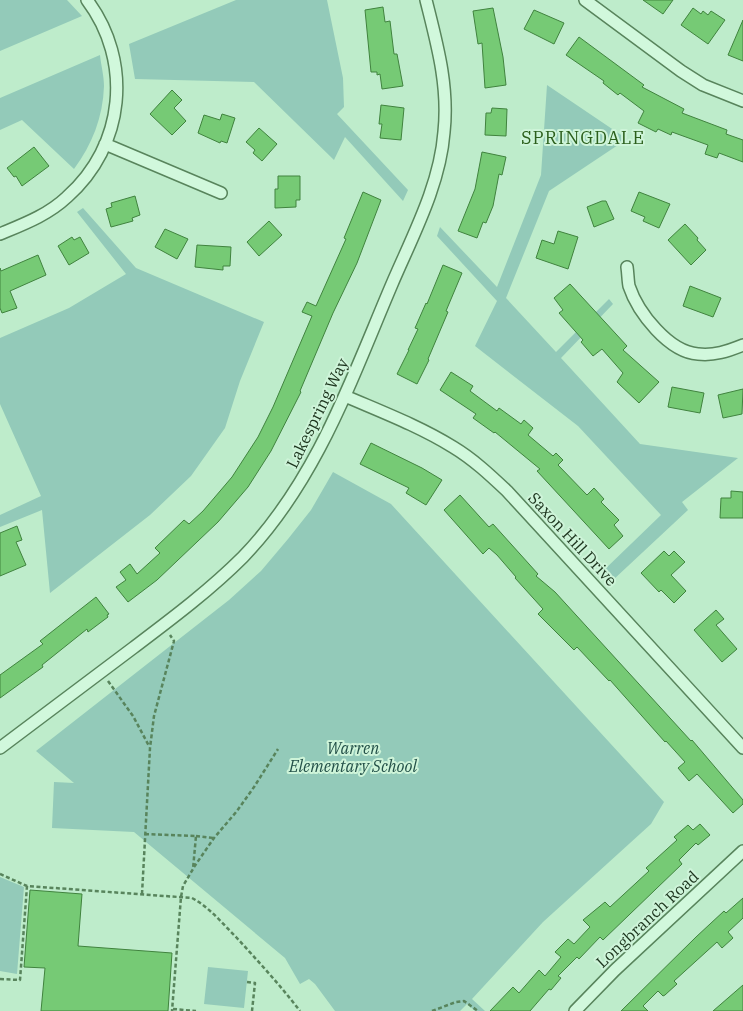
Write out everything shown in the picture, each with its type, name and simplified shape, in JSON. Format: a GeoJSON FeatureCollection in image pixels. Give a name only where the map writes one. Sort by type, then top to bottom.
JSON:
{"type":"FeatureCollection","features":[{"type":"Feature","properties":{"kind":"street"},"geometry":{"type":"LineString","coordinates":[[0,234],[43,215],[67,198],[82,182],[96,162],[105,144],[116,105],[118,82],[107,34],[96,12],[87,0]]}},
{"type":"Feature","properties":{"kind":"street","name":"Lakespring Way"},"geometry":{"type":"LineString","coordinates":[[0,748],[163,626],[213,585],[270,528],[313,463],[345,396],[421,216],[438,168],[444,133],[445,97],[442,67],[426,0]]}},
{"type":"Feature","properties":{"kind":"street"},"geometry":{"type":"LineString","coordinates":[[589,1],[681,71],[704,85],[743,101]]}},
{"type":"Feature","properties":{"kind":"street"},"geometry":{"type":"LineString","coordinates":[[105,144],[221,193]]}},
{"type":"Feature","properties":{"kind":"street"},"geometry":{"type":"LineString","coordinates":[[627,267],[629,285],[636,303],[648,320],[669,342],[696,354],[712,354],[743,345]]}},
{"type":"Feature","properties":{"kind":"street","name":"Saxon Hill Drive"},"geometry":{"type":"LineString","coordinates":[[345,396],[424,430],[455,448],[480,466],[507,491],[743,748]]}},
{"type":"Feature","properties":{"kind":"street","name":"Longbranch Road"},"geometry":{"type":"LineString","coordinates":[[575,1011],[615,970],[743,851]]}},
{"type":"Feature","properties":{"kind":"path"},"geometry":{"type":"LineString","coordinates":[[142,894],[150,748],[154,716],[174,641],[163,626]]}},
{"type":"Feature","properties":{"kind":"path"},"geometry":{"type":"LineString","coordinates":[[101,672],[133,716],[150,748]]}},
{"type":"Feature","properties":{"kind":"path"},"geometry":{"type":"LineString","coordinates":[[196,1011],[173,1010],[181,897],[184,886],[214,838],[237,811],[278,749]]}},
{"type":"Feature","properties":{"kind":"path"},"geometry":{"type":"LineString","coordinates":[[145,834],[214,838]]}},
{"type":"Feature","properties":{"kind":"path"},"geometry":{"type":"LineString","coordinates":[[194,869],[196,836]]}},
{"type":"Feature","properties":{"kind":"path"},"geometry":{"type":"LineString","coordinates":[[0,874],[27,886],[192,898],[213,913],[279,984],[300,1011]]}},
{"type":"Feature","properties":{"kind":"path"},"geometry":{"type":"LineString","coordinates":[[0,979],[20,980],[27,886]]}},
{"type":"Feature","properties":{"kind":"path"},"geometry":{"type":"LineString","coordinates":[[247,982],[255,983],[252,1011]]}},
{"type":"Feature","properties":{"kind":"path"},"geometry":{"type":"LineString","coordinates":[[432,1011],[464,1001],[478,1011]]}},
{"type":"Feature","properties":{"kind":"green space"},"geometry":{"type":"Polygon","coordinates":[[[0,0],[67,0],[82,16],[0,51],[0,0]]]}},
{"type":"Feature","properties":{"kind":"green space"},"geometry":{"type":"Polygon","coordinates":[[[236,0],[327,0],[343,78],[344,107],[337,114],[408,190],[403,201],[345,137],[334,160],[254,82],[135,79],[129,44],[236,0]]]}},
{"type":"Feature","properties":{"kind":"green space"},"geometry":{"type":"Polygon","coordinates":[[[100,55],[104,86],[99,120],[86,150],[74,169],[22,120],[0,130],[0,98],[100,55]]]}},
{"type":"Feature","properties":{"kind":"green space"},"geometry":{"type":"Polygon","coordinates":[[[547,85],[627,139],[549,191],[506,298],[556,352],[609,299],[613,304],[561,358],[640,444],[738,458],[682,502],[688,510],[613,580],[603,571],[661,515],[578,426],[475,346],[497,301],[437,236],[440,227],[497,287],[541,175],[547,85]]]}},
{"type":"Feature","properties":{"kind":"green space"},"geometry":{"type":"Polygon","coordinates":[[[83,208],[136,268],[264,322],[240,381],[225,428],[191,476],[150,515],[50,593],[42,510],[0,527],[0,515],[41,496],[0,404],[0,338],[69,308],[126,274],[77,212],[83,208]]]}},
{"type":"Feature","properties":{"kind":"green space","name":"Warren Elementary School"},"geometry":{"type":"Polygon","coordinates":[[[333,472],[391,504],[664,802],[651,824],[543,922],[472,999],[485,1011],[475,1011],[467,1004],[460,1011],[335,1011],[315,984],[309,979],[300,984],[285,958],[134,832],[52,828],[54,782],[74,783],[36,751],[229,600],[261,571],[311,510],[333,472]]]}},
{"type":"Feature","properties":{"kind":"green space"},"geometry":{"type":"Polygon","coordinates":[[[0,877],[24,887],[17,974],[0,971],[0,877]]]}},
{"type":"Feature","properties":{"kind":"green space"},"geometry":{"type":"Polygon","coordinates":[[[208,967],[248,971],[244,1008],[204,1004],[208,967]]]}},
{"type":"Feature","properties":{"kind":"building"},"geometry":{"type":"Polygon","coordinates":[[[643,0],[673,0],[663,14],[643,0]]]}},
{"type":"Feature","properties":{"kind":"building"},"geometry":{"type":"Polygon","coordinates":[[[383,7],[385,22],[390,21],[394,54],[397,54],[403,86],[382,89],[380,74],[377,75],[377,72],[371,72],[365,10],[383,7]]]}},
{"type":"Feature","properties":{"kind":"building"},"geometry":{"type":"Polygon","coordinates":[[[493,8],[503,57],[506,85],[485,88],[482,43],[478,44],[473,11],[493,8]]]}},
{"type":"Feature","properties":{"kind":"building"},"geometry":{"type":"Polygon","coordinates":[[[693,8],[701,14],[703,11],[708,15],[711,11],[725,20],[708,44],[681,25],[693,8]]]}},
{"type":"Feature","properties":{"kind":"building"},"geometry":{"type":"Polygon","coordinates":[[[534,10],[564,23],[554,44],[524,29],[534,10]]]}},
{"type":"Feature","properties":{"kind":"building"},"geometry":{"type":"Polygon","coordinates":[[[743,20],[743,61],[728,55],[743,20]]]}},
{"type":"Feature","properties":{"kind":"building"},"geometry":{"type":"Polygon","coordinates":[[[579,37],[644,85],[642,87],[684,109],[682,113],[727,130],[726,134],[743,140],[743,162],[719,153],[717,158],[705,154],[708,145],[672,132],[671,135],[658,129],[656,132],[638,123],[644,111],[620,93],[618,95],[603,83],[604,81],[566,55],[579,37]]]}},
{"type":"Feature","properties":{"kind":"building"},"geometry":{"type":"Polygon","coordinates":[[[172,90],[182,100],[174,108],[186,121],[172,135],[150,114],[172,90]]]}},
{"type":"Feature","properties":{"kind":"building"},"geometry":{"type":"Polygon","coordinates":[[[381,105],[404,108],[401,140],[380,138],[382,124],[379,124],[381,105]]]}},
{"type":"Feature","properties":{"kind":"building"},"geometry":{"type":"Polygon","coordinates":[[[492,108],[507,109],[506,136],[485,135],[486,113],[491,113],[492,108]]]}},
{"type":"Feature","properties":{"kind":"building"},"geometry":{"type":"Polygon","coordinates":[[[222,114],[235,118],[227,143],[221,141],[220,143],[198,133],[204,115],[220,120],[222,114]]]}},
{"type":"Feature","properties":{"kind":"building"},"geometry":{"type":"Polygon","coordinates":[[[259,128],[277,144],[262,161],[253,153],[255,150],[246,142],[259,128]]]}},
{"type":"Feature","properties":{"kind":"building"},"geometry":{"type":"Polygon","coordinates":[[[34,147],[49,166],[22,186],[16,176],[14,177],[7,168],[34,147]]]}},
{"type":"Feature","properties":{"kind":"building"},"geometry":{"type":"Polygon","coordinates":[[[482,152],[506,157],[502,175],[499,174],[493,206],[486,223],[483,222],[477,238],[458,231],[475,189],[482,152]]]}},
{"type":"Feature","properties":{"kind":"building"},"geometry":{"type":"Polygon","coordinates":[[[278,176],[300,176],[300,200],[296,200],[296,207],[275,208],[275,189],[278,189],[278,176]]]}},
{"type":"Feature","properties":{"kind":"building"},"geometry":{"type":"Polygon","coordinates":[[[363,192],[381,200],[357,263],[333,313],[301,392],[271,451],[248,487],[218,522],[157,580],[128,602],[116,587],[126,580],[120,572],[130,564],[137,574],[160,553],[155,548],[184,520],[189,524],[203,511],[232,477],[258,437],[312,316],[302,312],[307,302],[316,306],[346,239],[344,238],[363,192]]]}},
{"type":"Feature","properties":{"kind":"building"},"geometry":{"type":"Polygon","coordinates":[[[639,192],[670,204],[659,228],[643,221],[645,217],[631,211],[639,192]]]}},
{"type":"Feature","properties":{"kind":"building"},"geometry":{"type":"Polygon","coordinates":[[[135,196],[140,215],[132,218],[133,221],[111,227],[106,209],[112,207],[111,203],[135,196]]]}},
{"type":"Feature","properties":{"kind":"building"},"geometry":{"type":"Polygon","coordinates":[[[606,201],[614,219],[594,227],[587,207],[606,201]]]}},
{"type":"Feature","properties":{"kind":"building"},"geometry":{"type":"Polygon","coordinates":[[[269,221],[282,235],[259,256],[247,242],[269,221]]]}},
{"type":"Feature","properties":{"kind":"building"},"geometry":{"type":"Polygon","coordinates":[[[685,224],[706,250],[691,265],[668,240],[685,224]]]}},
{"type":"Feature","properties":{"kind":"building"},"geometry":{"type":"Polygon","coordinates":[[[165,229],[188,239],[177,259],[155,247],[165,229]]]}},
{"type":"Feature","properties":{"kind":"building"},"geometry":{"type":"Polygon","coordinates":[[[558,231],[578,237],[568,269],[536,258],[542,240],[554,244],[558,231]]]}},
{"type":"Feature","properties":{"kind":"building"},"geometry":{"type":"Polygon","coordinates":[[[72,237],[74,240],[80,237],[89,253],[69,265],[58,246],[72,237]]]}},
{"type":"Feature","properties":{"kind":"building"},"geometry":{"type":"Polygon","coordinates":[[[197,245],[231,247],[230,266],[223,266],[223,270],[195,267],[197,245]]]}},
{"type":"Feature","properties":{"kind":"building"},"geometry":{"type":"Polygon","coordinates":[[[38,255],[46,275],[10,291],[17,308],[2,313],[0,308],[0,268],[1,271],[38,255]]]}},
{"type":"Feature","properties":{"kind":"building"},"geometry":{"type":"Polygon","coordinates":[[[443,265],[462,273],[429,360],[417,384],[397,374],[418,329],[415,328],[443,265]]]}},
{"type":"Feature","properties":{"kind":"building"},"geometry":{"type":"Polygon","coordinates":[[[570,284],[627,346],[623,350],[659,382],[639,403],[617,382],[623,373],[602,349],[593,356],[581,342],[583,340],[559,313],[563,310],[554,298],[570,284]]]}},
{"type":"Feature","properties":{"kind":"building"},"geometry":{"type":"Polygon","coordinates":[[[690,286],[721,298],[713,317],[683,306],[690,286]]]}},
{"type":"Feature","properties":{"kind":"building"},"geometry":{"type":"Polygon","coordinates":[[[451,372],[473,386],[470,391],[497,411],[499,408],[521,424],[524,420],[533,428],[528,435],[553,456],[556,453],[563,460],[558,465],[587,495],[594,488],[604,499],[601,502],[619,520],[614,525],[623,536],[609,549],[537,471],[540,469],[495,432],[473,418],[476,414],[440,390],[451,372]]]}},
{"type":"Feature","properties":{"kind":"building"},"geometry":{"type":"Polygon","coordinates":[[[672,387],[704,393],[700,413],[668,407],[672,387]]]}},
{"type":"Feature","properties":{"kind":"building"},"geometry":{"type":"Polygon","coordinates":[[[743,389],[742,414],[723,418],[718,395],[743,389]]]}},
{"type":"Feature","properties":{"kind":"building"},"geometry":{"type":"Polygon","coordinates":[[[371,443],[442,480],[426,505],[406,493],[409,488],[360,464],[371,443]]]}},
{"type":"Feature","properties":{"kind":"building"},"geometry":{"type":"Polygon","coordinates":[[[731,491],[743,492],[743,518],[720,518],[721,498],[731,498],[731,491]]]}},
{"type":"Feature","properties":{"kind":"building"},"geometry":{"type":"Polygon","coordinates":[[[460,495],[489,527],[493,524],[538,574],[536,576],[555,592],[692,740],[743,800],[743,804],[733,813],[697,774],[689,781],[678,768],[685,762],[610,680],[577,647],[574,650],[538,614],[543,609],[497,555],[489,548],[483,554],[444,510],[460,495]]]}},
{"type":"Feature","properties":{"kind":"building"},"geometry":{"type":"Polygon","coordinates":[[[17,526],[22,540],[16,542],[26,565],[0,576],[0,533],[17,526]]]}},
{"type":"Feature","properties":{"kind":"building"},"geometry":{"type":"Polygon","coordinates":[[[664,551],[669,556],[674,551],[685,562],[671,575],[686,591],[674,603],[661,590],[659,592],[641,573],[664,551]]]}},
{"type":"Feature","properties":{"kind":"building"},"geometry":{"type":"Polygon","coordinates":[[[96,597],[109,614],[107,615],[108,617],[88,632],[87,629],[42,665],[43,667],[0,698],[0,675],[43,644],[40,641],[96,597]]]}},
{"type":"Feature","properties":{"kind":"building"},"geometry":{"type":"Polygon","coordinates":[[[716,610],[724,619],[716,625],[737,649],[722,662],[694,630],[716,610]]]}},
{"type":"Feature","properties":{"kind":"building"},"geometry":{"type":"Polygon","coordinates":[[[700,824],[710,835],[698,845],[696,843],[679,860],[682,864],[603,940],[600,937],[579,959],[577,957],[558,976],[561,978],[551,990],[549,989],[530,1011],[490,1011],[513,987],[519,993],[539,970],[545,976],[561,957],[555,952],[568,939],[574,944],[590,927],[583,920],[605,902],[610,907],[649,871],[646,868],[677,840],[674,837],[688,825],[693,830],[700,824]]]}},
{"type":"Feature","properties":{"kind":"building"},"geometry":{"type":"Polygon","coordinates":[[[30,890],[82,894],[78,946],[172,953],[168,1011],[41,1011],[45,968],[24,967],[30,890]]]}},
{"type":"Feature","properties":{"kind":"building"},"geometry":{"type":"Polygon","coordinates":[[[743,898],[743,918],[728,932],[733,938],[722,948],[717,942],[674,981],[677,984],[665,995],[663,996],[658,991],[643,1006],[648,1011],[621,1011],[724,911],[726,913],[743,898]]]}},
{"type":"Feature","properties":{"kind":"building"},"geometry":{"type":"Polygon","coordinates":[[[743,985],[743,1011],[713,1011],[743,985]]]}},
{"type":"Feature","properties":{"kind":"district","name":"SPRINGDALE"},"geometry":{"type":"Point","coordinates":[583,137]}}]}
